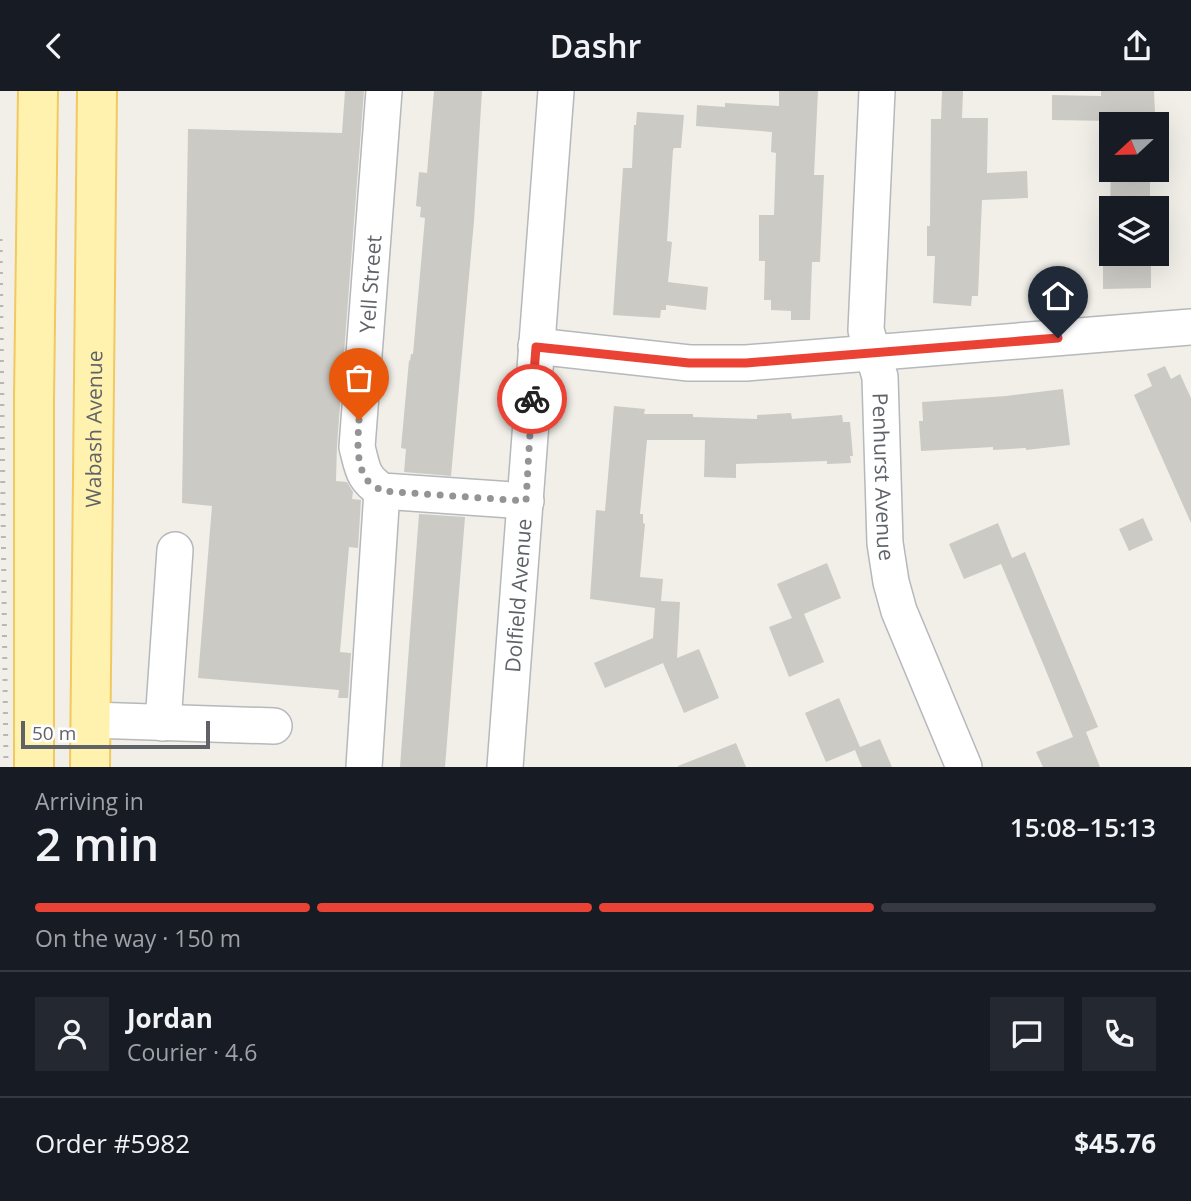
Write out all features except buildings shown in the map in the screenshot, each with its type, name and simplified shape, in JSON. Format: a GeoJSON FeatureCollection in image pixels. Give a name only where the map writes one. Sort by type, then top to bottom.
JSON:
{"type":"FeatureCollection","features":[{"type":"Feature","properties":{"kind":"main road"},"geometry":{"type":"LineString","coordinates":[[34,767],[34,399],[38,91]]}},
{"type":"Feature","properties":{"kind":"main road","name":"Wabash Avenue"},"geometry":{"type":"LineString","coordinates":[[90,767],[97,91]]}},
{"type":"Feature","properties":{"kind":"main road"},"geometry":{"type":"LineString","coordinates":[[34,399],[94,401]]}},
{"type":"Feature","properties":{"kind":"street","name":"Yell Street"},"geometry":{"type":"LineString","coordinates":[[382,491],[368,481],[357,447],[384,91]]}},
{"type":"Feature","properties":{"kind":"street","name":"Dolfield Avenue"},"geometry":{"type":"LineString","coordinates":[[505,767],[556,91]]}},
{"type":"Feature","properties":{"kind":"street","name":"Penhurst Avenue"},"geometry":{"type":"LineString","coordinates":[[877,91],[866,330],[880,377],[885,543],[899,611],[964,767]]}},
{"type":"Feature","properties":{"kind":"street"},"geometry":{"type":"LineString","coordinates":[[536,347],[689,363],[746,363],[1191,327]]}},
{"type":"Feature","properties":{"kind":"street"},"geometry":{"type":"LineString","coordinates":[[364,767],[382,491],[526,501]]}},
{"type":"Feature","properties":{"kind":"street"},"geometry":{"type":"LineString","coordinates":[[163,723],[175,550]]}},
{"type":"Feature","properties":{"kind":"street"},"geometry":{"type":"LineString","coordinates":[[91,720],[274,726]]}},
{"type":"Feature","properties":{"kind":"railway"},"geometry":{"type":"LineString","coordinates":[[0,239],[6,767]]}},
{"type":"Feature","properties":{"kind":"way so far"},"geometry":{"type":"LineString","coordinates":[[359,420],[357,447],[363,468],[368,481],[382,491],[526,501],[532,399]]}},
{"type":"Feature","properties":{"kind":"route"},"geometry":{"type":"LineString","coordinates":[[532,399],[536,347],[689,363],[746,363],[1058,338]]}}]}
